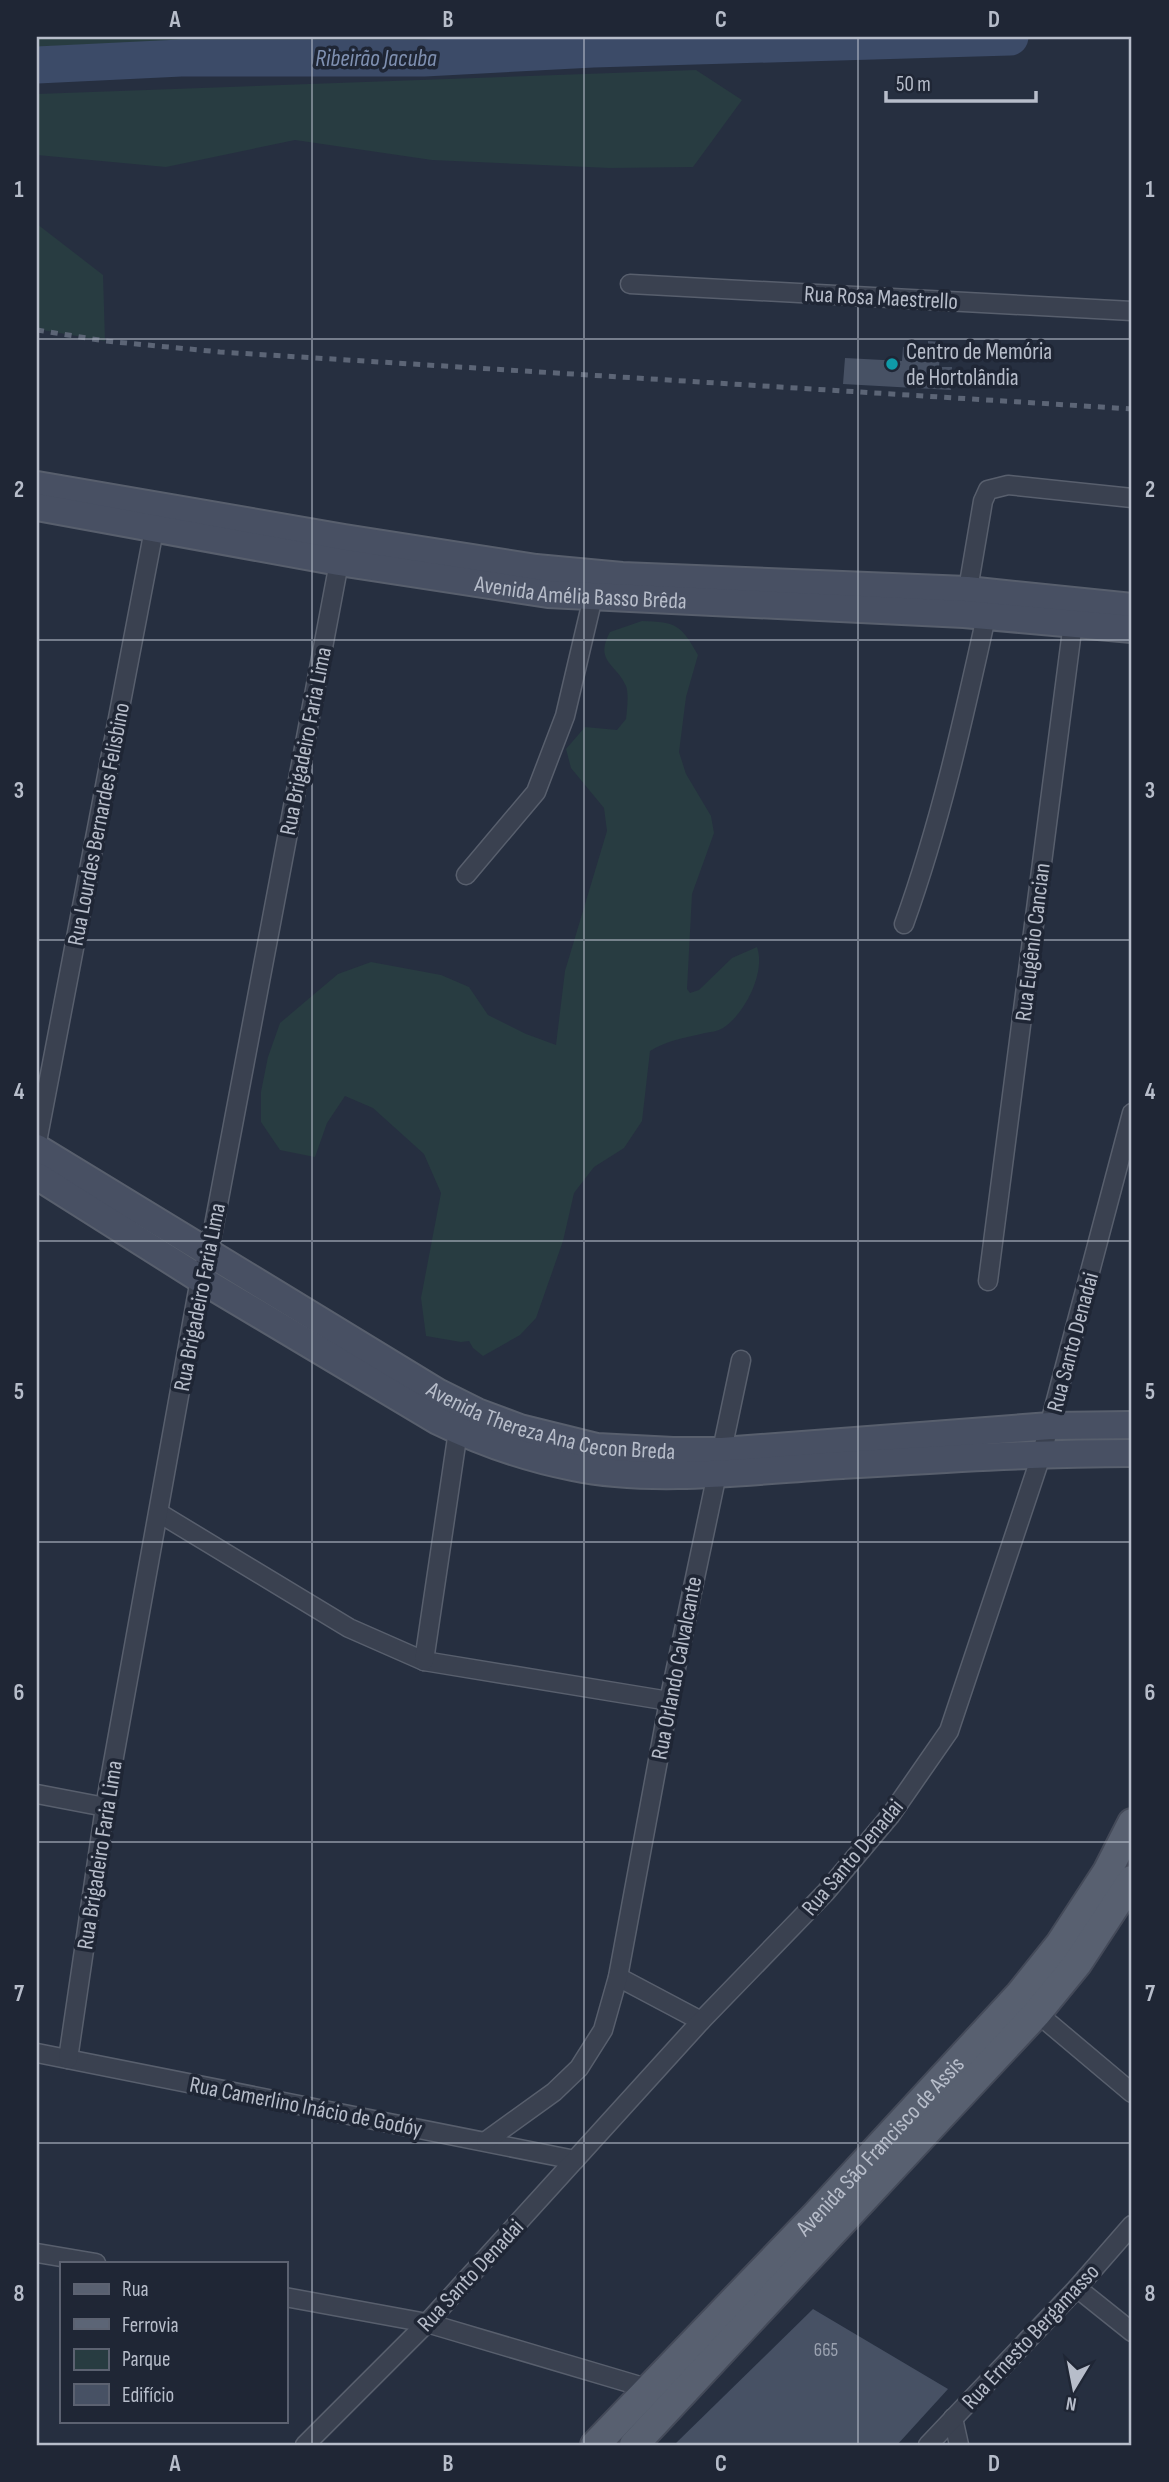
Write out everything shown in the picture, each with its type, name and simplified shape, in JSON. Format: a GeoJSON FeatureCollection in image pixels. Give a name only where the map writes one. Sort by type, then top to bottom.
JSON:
{"type":"FeatureCollection","features":[{"type":"Feature","properties":{"kind":"main road","name":"Avenida Amélia Basso Brêda"},"geometry":{"type":"LineString","coordinates":[[37,485],[157,517],[342,550],[502,588],[593,597],[972,607]]}},
{"type":"Feature","properties":{"kind":"main road","name":"Avenida Amélia Basso Brêda"},"geometry":{"type":"LineString","coordinates":[[37,507],[157,517]]}},
{"type":"Feature","properties":{"kind":"main road","name":"Avenida Amélia Basso Brêda"},"geometry":{"type":"LineString","coordinates":[[342,550],[1074,614],[1132,629]]}},
{"type":"Feature","properties":{"kind":"main road","name":"Avenida Amélia Basso Brêda"},"geometry":{"type":"LineString","coordinates":[[1074,614],[1132,607]]}},
{"type":"Feature","properties":{"kind":"main road","name":"Avenida Thereza Ana Cecon Breda"},"geometry":{"type":"LineString","coordinates":[[37,1148],[439,1393],[477,1412],[520,1428],[597,1447],[719,1462],[1132,1453]]}},
{"type":"Feature","properties":{"kind":"main road","name":"Avenida Thereza Ana Cecon Breda"},"geometry":{"type":"LineString","coordinates":[[37,1176],[200,1279],[458,1431],[573,1468],[632,1474],[1049,1426],[1132,1425]]}},
{"type":"Feature","properties":{"kind":"main road","name":"Avenida São Francisco de Assis"},"geometry":{"type":"LineString","coordinates":[[595,2445],[1020,1994],[1067,1934],[1107,1872],[1132,1823]]}},
{"type":"Feature","properties":{"kind":"main road","name":"Avenida São Francisco de Assis"},"geometry":{"type":"LineString","coordinates":[[634,2445],[1037,2013],[1077,1964],[1132,1880]]}},
{"type":"Feature","properties":{"kind":"street","name":"Rua Rosa Maestrello"},"geometry":{"type":"LineString","coordinates":[[630,284],[1132,311]]}},
{"type":"Feature","properties":{"kind":"street"},"geometry":{"type":"LineString","coordinates":[[904,924],[957,749],[983,501],[988,490],[1008,485],[1132,498]]}},
{"type":"Feature","properties":{"kind":"street","name":"Rua Lourdes Bernardes Felisbino"},"geometry":{"type":"LineString","coordinates":[[37,1142],[157,517]]}},
{"type":"Feature","properties":{"kind":"street","name":"Rua Brigadeiro Faria Lima"},"geometry":{"type":"LineString","coordinates":[[68,2059],[105,1807],[200,1279],[209,1252],[342,550]]}},
{"type":"Feature","properties":{"kind":"street"},"geometry":{"type":"LineString","coordinates":[[466,875],[536,792],[565,716],[593,597]]}},
{"type":"Feature","properties":{"kind":"street","name":"Rua Eugênio Cancian"},"geometry":{"type":"LineString","coordinates":[[988,1281],[1074,614]]}},
{"type":"Feature","properties":{"kind":"street","name":"Rua Santo Denadai"},"geometry":{"type":"LineString","coordinates":[[305,2445],[427,2323],[701,2021],[826,1892],[890,1816],[949,1731],[1042,1453],[1132,1113]]}},
{"type":"Feature","properties":{"kind":"street","name":"Rua Orlando Calvalcante"},"geometry":{"type":"LineString","coordinates":[[486,2141],[554,2092],[579,2068],[603,2030],[618,1977],[669,1701],[741,1360]]}},
{"type":"Feature","properties":{"kind":"street"},"geometry":{"type":"LineString","coordinates":[[424,1661],[458,1431]]}},
{"type":"Feature","properties":{"kind":"street"},"geometry":{"type":"LineString","coordinates":[[159,1513],[349,1629],[424,1661],[669,1701]]}},
{"type":"Feature","properties":{"kind":"street"},"geometry":{"type":"LineString","coordinates":[[37,1794],[105,1807]]}},
{"type":"Feature","properties":{"kind":"street"},"geometry":{"type":"LineString","coordinates":[[618,1977],[701,2021]]}},
{"type":"Feature","properties":{"kind":"street"},"geometry":{"type":"LineString","coordinates":[[1037,2013],[1132,2093]]}},
{"type":"Feature","properties":{"kind":"street","name":"Rua Camerlino Inácio de Godóy"},"geometry":{"type":"LineString","coordinates":[[37,2053],[575,2160]]}},
{"type":"Feature","properties":{"kind":"street","name":"Rua Ernesto Bergamasso"},"geometry":{"type":"LineString","coordinates":[[928,2445],[1077,2288],[1132,2225]]}},
{"type":"Feature","properties":{"kind":"street"},"geometry":{"type":"LineString","coordinates":[[37,2253],[90,2262]]}},
{"type":"Feature","properties":{"kind":"street"},"geometry":{"type":"LineString","coordinates":[[1077,2288],[1132,2332]]}},
{"type":"Feature","properties":{"kind":"street"},"geometry":{"type":"LineString","coordinates":[[287,2297],[427,2323],[650,2389]]}},
{"type":"Feature","properties":{"kind":"street"},"geometry":{"type":"LineString","coordinates":[[953,2418],[959,2445]]}},
{"type":"Feature","properties":{"kind":"green space"},"geometry":{"type":"Polygon","coordinates":[[[37,37],[694,37],[37,60],[37,37]]]}},
{"type":"Feature","properties":{"kind":"green space"},"geometry":{"type":"Polygon","coordinates":[[[696,70],[742,100],[693,167],[610,168],[432,160],[295,140],[166,167],[37,155],[37,94],[696,70]]]}},
{"type":"Feature","properties":{"kind":"green space"},"geometry":{"type":"Polygon","coordinates":[[[37,224],[103,275],[105,341],[37,329],[37,224]]]}},
{"type":"Feature","properties":{"kind":"green space"},"geometry":{"type":"Polygon","coordinates":[[[642,621],[677,627],[698,655],[686,697],[679,752],[686,774],[711,816],[714,833],[692,894],[687,989],[690,993],[699,990],[732,958],[757,947],[759,968],[752,992],[731,1022],[715,1031],[675,1040],[650,1051],[642,1121],[624,1148],[594,1167],[574,1193],[563,1241],[536,1318],[520,1335],[483,1356],[469,1341],[426,1336],[421,1298],[441,1193],[424,1154],[373,1108],[345,1096],[327,1123],[315,1157],[280,1150],[261,1122],[261,1092],[268,1057],[280,1023],[338,974],[371,962],[441,975],[469,987],[488,1015],[556,1045],[565,971],[607,831],[604,808],[571,768],[566,749],[585,727],[617,730],[626,719],[626,686],[608,662],[604,650],[610,632],[642,621]]]}},
{"type":"Feature","properties":{"kind":"building","name":"Centro de Memória de Hortolândia"},"geometry":{"type":"Polygon","coordinates":[[[928,341],[941,342],[939,367],[952,367],[951,390],[843,384],[845,358],[902,361],[903,347],[928,348],[928,341]]]}},
{"type":"Feature","properties":{"kind":"building"},"geometry":{"type":"Polygon","coordinates":[[[813,2309],[948,2389],[897,2445],[674,2445],[813,2309]]]}},
{"type":"Feature","properties":{"kind":"waterway","name":"Ribeirão Jacuba"},"geometry":{"type":"LineString","coordinates":[[37,65],[181,58],[424,58],[593,49],[1010,37]]}},
{"type":"Feature","properties":{"kind":"railway"},"geometry":{"type":"LineString","coordinates":[[37,330],[105,341],[220,352],[1132,409]]}},
{"type":"Feature","properties":{"kind":"place","name":"Centro de Memória de Hortolândia"},"geometry":{"type":"Point","coordinates":[892,364]}}]}
